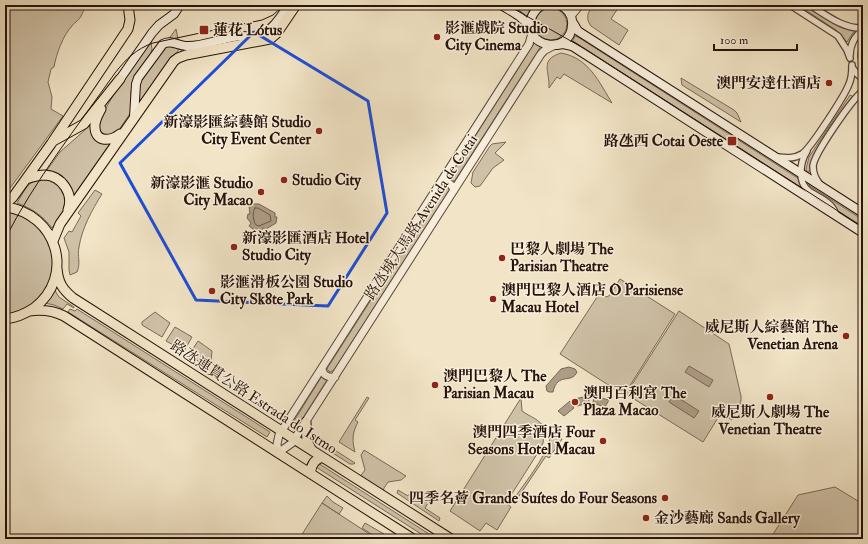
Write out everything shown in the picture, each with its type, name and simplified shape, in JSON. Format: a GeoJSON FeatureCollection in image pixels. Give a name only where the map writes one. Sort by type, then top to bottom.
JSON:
{"type":"FeatureCollection","features":[{"type":"Feature","properties":{"kind":"main road"},"geometry":{"type":"LineString","coordinates":[[5,204],[13,197],[51,144],[128,29],[130,20],[128,5]]}},
{"type":"Feature","properties":{"kind":"main road"},"geometry":{"type":"LineString","coordinates":[[125,130],[115,138],[107,140],[103,139],[97,134],[94,127],[97,117],[120,79],[152,33],[159,25],[174,14],[180,5]]}},
{"type":"Feature","properties":{"kind":"main road"},"geometry":{"type":"LineString","coordinates":[[134,117],[136,84],[138,78],[160,47],[165,43],[172,42],[181,46],[190,46],[240,36],[260,36],[276,22],[289,5]]}},
{"type":"Feature","properties":{"kind":"main road"},"geometry":{"type":"LineString","coordinates":[[53,241],[56,229],[66,214],[176,59],[193,54],[270,39],[277,33],[296,5]]}},
{"type":"Feature","properties":{"kind":"main road"},"geometry":{"type":"LineString","coordinates":[[501,5],[527,22],[536,39],[541,43],[548,45],[563,44],[572,46],[863,233]]}},
{"type":"Feature","properties":{"kind":"main road"},"geometry":{"type":"LineString","coordinates":[[531,30],[532,16],[535,10],[542,5]]}},
{"type":"Feature","properties":{"kind":"main road"},"geometry":{"type":"LineString","coordinates":[[560,5],[568,10],[578,31],[863,213]]}},
{"type":"Feature","properties":{"kind":"main road"},"geometry":{"type":"LineString","coordinates":[[556,45],[567,38],[572,27],[572,18]]}},
{"type":"Feature","properties":{"kind":"main road"},"geometry":{"type":"LineString","coordinates":[[51,144],[84,124],[120,79]]}},
{"type":"Feature","properties":{"kind":"main road"},"geometry":{"type":"LineString","coordinates":[[26,179],[45,175],[56,178],[63,184],[68,191],[69,197],[69,207],[66,214]]}},
{"type":"Feature","properties":{"kind":"main road"},"geometry":{"type":"LineString","coordinates":[[5,207],[14,208],[33,216],[46,230],[53,241],[56,250],[57,268],[54,281],[48,293],[40,303],[29,312]]}},
{"type":"Feature","properties":{"kind":"main road","name":"路氹連貫公路 Estrada do Istmo"},"geometry":{"type":"LineString","coordinates":[[57,268],[57,278],[65,292],[73,298],[451,539]]}},
{"type":"Feature","properties":{"kind":"main road"},"geometry":{"type":"LineString","coordinates":[[5,319],[29,312],[45,310],[57,312],[413,539]]}},
{"type":"Feature","properties":{"kind":"main road"},"geometry":{"type":"LineString","coordinates":[[306,422],[307,441],[311,449]]}},
{"type":"Feature","properties":{"kind":"main road"},"geometry":{"type":"LineString","coordinates":[[311,474],[314,462],[322,457]]}},
{"type":"Feature","properties":{"kind":"street"},"geometry":{"type":"LineString","coordinates":[[572,18],[580,5]]}},
{"type":"Feature","properties":{"kind":"street"},"geometry":{"type":"LineString","coordinates":[[790,5],[838,36],[847,50],[857,74],[863,79]]}},
{"type":"Feature","properties":{"kind":"street"},"geometry":{"type":"LineString","coordinates":[[810,5],[838,23],[863,29]]}},
{"type":"Feature","properties":{"kind":"street"},"geometry":{"type":"LineString","coordinates":[[850,58],[850,52],[854,39],[863,29]]}},
{"type":"Feature","properties":{"kind":"street","name":"路氹城大馬路 Avenida de Cotai"},"geometry":{"type":"LineString","coordinates":[[278,453],[278,440],[282,431],[529,44],[531,30]]}},
{"type":"Feature","properties":{"kind":"street","name":"路氹城大馬路 Avenida de Cotai"},"geometry":{"type":"LineString","coordinates":[[278,453],[295,440],[541,54],[550,47],[556,45]]}},
{"type":"Feature","properties":{"kind":"street"},"geometry":{"type":"LineString","coordinates":[[837,216],[830,205],[808,190],[804,184],[801,174],[803,159],[811,144],[849,85],[852,65]]}},
{"type":"Feature","properties":{"kind":"street"},"geometry":{"type":"LineString","coordinates":[[823,188],[814,175],[814,162],[843,113],[863,91]]}},
{"type":"Feature","properties":{"kind":"street"},"geometry":{"type":"LineString","coordinates":[[828,119],[835,120],[840,114],[843,113]]}},
{"type":"Feature","properties":{"kind":"street"},"geometry":{"type":"LineString","coordinates":[[770,155],[791,158],[802,154],[811,144]]}},
{"type":"Feature","properties":{"kind":"street"},"geometry":{"type":"LineString","coordinates":[[441,182],[448,183],[454,190]]}},
{"type":"Feature","properties":{"kind":"street"},"geometry":{"type":"LineString","coordinates":[[322,369],[326,376],[330,378],[335,377]]}},
{"type":"Feature","properties":{"kind":"highlighted area"},"geometry":{"type":"Polygon","coordinates":[[[254,32],[368,101],[387,213],[328,306],[196,300],[120,163],[254,32]]]}},
{"type":"Feature","properties":{"kind":"shaded area"},"geometry":{"type":"Polygon","coordinates":[[[5,5],[83,5],[84,8],[80,18],[69,30],[63,40],[58,51],[54,67],[51,69],[48,82],[52,97],[51,109],[63,116],[5,195],[5,5]]]}},
{"type":"Feature","properties":{"kind":"shaded area"},"geometry":{"type":"Polygon","coordinates":[[[505,5],[533,5],[526,18],[505,5]]]}},
{"type":"Feature","properties":{"kind":"shaded area"},"geometry":{"type":"Polygon","coordinates":[[[593,5],[620,5],[611,19],[628,30],[619,45],[591,26],[589,23],[588,15],[593,5]]]}},
{"type":"Feature","properties":{"kind":"shaded area"},"geometry":{"type":"Polygon","coordinates":[[[798,5],[813,9],[839,26],[855,30],[847,42],[836,30],[798,5]]]}},
{"type":"Feature","properties":{"kind":"shaded area"},"geometry":{"type":"Polygon","coordinates":[[[548,8],[554,8],[563,12],[567,24],[563,36],[554,40],[548,40],[539,36],[535,27],[535,21],[539,12],[548,8]]]}},
{"type":"Feature","properties":{"kind":"shaded area"},"geometry":{"type":"Polygon","coordinates":[[[176,29],[180,48],[138,108],[138,89],[142,76],[176,29]]]}},
{"type":"Feature","properties":{"kind":"shaded area"},"geometry":{"type":"Polygon","coordinates":[[[575,36],[863,220],[863,228],[572,42],[575,36]]]}},
{"type":"Feature","properties":{"kind":"shaded area"},"geometry":{"type":"Polygon","coordinates":[[[863,41],[863,69],[858,59],[858,51],[863,41]]]}},
{"type":"Feature","properties":{"kind":"shaded area"},"geometry":{"type":"Polygon","coordinates":[[[151,42],[151,53],[134,77],[131,92],[131,112],[116,134],[106,135],[101,131],[99,126],[101,119],[121,84],[151,42]]]}},
{"type":"Feature","properties":{"kind":"shaded area"},"geometry":{"type":"Polygon","coordinates":[[[535,42],[541,46],[454,182],[452,179],[448,179],[535,42]]]}},
{"type":"Feature","properties":{"kind":"shaded area"},"geometry":{"type":"Polygon","coordinates":[[[561,53],[571,56],[586,65],[598,79],[612,103],[564,74],[560,79],[557,77],[549,88],[548,63],[550,59],[561,53]]]}},
{"type":"Feature","properties":{"kind":"shaded area"},"geometry":{"type":"Polygon","coordinates":[[[681,78],[734,110],[741,122],[682,85],[681,78]]]}},
{"type":"Feature","properties":{"kind":"shaded area"},"geometry":{"type":"Polygon","coordinates":[[[850,95],[854,97],[812,159],[809,172],[807,172],[806,169],[809,157],[850,95]]]}},
{"type":"Feature","properties":{"kind":"shaded area"},"geometry":{"type":"Polygon","coordinates":[[[94,117],[104,143],[110,144],[72,198],[45,173],[60,152],[85,130],[94,117]]]}},
{"type":"Feature","properties":{"kind":"shaded area"},"geometry":{"type":"Polygon","coordinates":[[[506,142],[495,153],[504,160],[493,168],[480,186],[475,187],[471,183],[473,172],[490,146],[492,144],[506,142]]]}},
{"type":"Feature","properties":{"kind":"shaded area"},"geometry":{"type":"Polygon","coordinates":[[[48,178],[61,186],[66,200],[62,213],[52,228],[36,212],[17,203],[28,185],[35,181],[48,178]]]}},
{"type":"Feature","properties":{"kind":"shaded area"},"geometry":{"type":"Polygon","coordinates":[[[446,185],[450,189],[334,370],[330,372],[327,369],[328,367],[446,185]]]}},
{"type":"Feature","properties":{"kind":"shaded area"},"geometry":{"type":"Polygon","coordinates":[[[95,190],[102,194],[82,233],[79,250],[79,266],[77,272],[70,275],[69,252],[64,238],[69,231],[72,232],[81,216],[78,213],[95,190]]]}},
{"type":"Feature","properties":{"kind":"shaded area"},"geometry":{"type":"Polygon","coordinates":[[[5,211],[18,214],[39,227],[48,241],[53,257],[52,274],[46,290],[28,308],[5,316],[5,211]]]}},
{"type":"Feature","properties":{"kind":"shaded area"},"geometry":{"type":"Polygon","coordinates":[[[620,279],[675,314],[624,395],[560,354],[599,294],[607,297],[610,295],[620,279]]]}},
{"type":"Feature","properties":{"kind":"shaded area"},"geometry":{"type":"Polygon","coordinates":[[[54,289],[59,297],[74,308],[67,304],[63,309],[45,303],[54,289]]]}},
{"type":"Feature","properties":{"kind":"shaded area"},"geometry":{"type":"Polygon","coordinates":[[[70,309],[75,311],[77,309],[270,432],[267,437],[68,312],[70,309]]]}},
{"type":"Feature","properties":{"kind":"shaded area"},"geometry":{"type":"Polygon","coordinates":[[[679,311],[729,344],[741,396],[740,405],[732,420],[721,413],[703,442],[626,394],[679,311]]]}},
{"type":"Feature","properties":{"kind":"shaded area"},"geometry":{"type":"Polygon","coordinates":[[[155,312],[170,323],[162,337],[142,325],[142,322],[155,312]]]}},
{"type":"Feature","properties":{"kind":"shaded area"},"geometry":{"type":"Polygon","coordinates":[[[175,327],[192,337],[184,351],[166,341],[175,327]]]}},
{"type":"Feature","properties":{"kind":"shaded area"},"geometry":{"type":"Polygon","coordinates":[[[198,341],[212,351],[211,361],[207,367],[189,355],[198,341]]]}},
{"type":"Feature","properties":{"kind":"shaded area"},"geometry":{"type":"Polygon","coordinates":[[[322,376],[327,380],[299,424],[294,421],[322,376]]]}},
{"type":"Feature","properties":{"kind":"shaded area"},"geometry":{"type":"Polygon","coordinates":[[[367,397],[369,398],[355,420],[358,422],[353,437],[355,452],[339,442],[367,397]]]}},
{"type":"Feature","properties":{"kind":"shaded area"},"geometry":{"type":"Polygon","coordinates":[[[521,398],[522,411],[538,420],[545,429],[543,443],[506,503],[511,507],[497,530],[486,523],[480,531],[450,511],[521,398]]]}},
{"type":"Feature","properties":{"kind":"shaded area"},"geometry":{"type":"Polygon","coordinates":[[[551,432],[562,439],[549,458],[546,456],[515,502],[513,500],[542,458],[550,440],[551,432]]]}},
{"type":"Feature","properties":{"kind":"shaded area"},"geometry":{"type":"Polygon","coordinates":[[[330,447],[355,463],[350,464],[328,450],[330,447]]]}},
{"type":"Feature","properties":{"kind":"shaded area"},"geometry":{"type":"Polygon","coordinates":[[[364,450],[406,476],[401,480],[388,482],[383,492],[359,478],[365,470],[361,455],[364,450]]]}},
{"type":"Feature","properties":{"kind":"shaded area"},"geometry":{"type":"Polygon","coordinates":[[[318,463],[437,539],[429,539],[316,467],[318,463]]]}},
{"type":"Feature","properties":{"kind":"shaded area"},"geometry":{"type":"Polygon","coordinates":[[[835,487],[863,504],[863,539],[770,539],[798,495],[835,487]]]}},
{"type":"Feature","properties":{"kind":"shaded area"},"geometry":{"type":"Polygon","coordinates":[[[398,490],[408,496],[411,491],[428,503],[425,508],[440,518],[439,521],[397,493],[398,490]]]}},
{"type":"Feature","properties":{"kind":"shaded area"},"geometry":{"type":"Polygon","coordinates":[[[327,496],[343,508],[339,514],[322,503],[327,496]]]}},
{"type":"Feature","properties":{"kind":"shaded area"},"geometry":{"type":"Polygon","coordinates":[[[322,503],[377,539],[299,539],[322,503]]]}},
{"type":"Feature","properties":{"kind":"shaded area"},"geometry":{"type":"Polygon","coordinates":[[[365,523],[384,534],[383,539],[379,539],[362,528],[365,523]]]}},
{"type":"Feature","properties":{"kind":"water"},"geometry":{"type":"Polygon","coordinates":[[[253,204],[259,204],[275,213],[275,217],[277,217],[276,223],[266,229],[263,228],[261,231],[258,230],[257,232],[249,226],[251,223],[247,218],[248,214],[250,214],[249,206],[251,207],[253,204]]]}},
{"type":"Feature","properties":{"kind":"water"},"geometry":{"type":"Polygon","coordinates":[[[689,366],[713,380],[709,387],[685,372],[689,366]]]}},
{"type":"Feature","properties":{"kind":"water"},"geometry":{"type":"Polygon","coordinates":[[[569,367],[575,369],[577,372],[574,376],[558,382],[553,392],[547,391],[546,386],[561,369],[569,367]]]}},
{"type":"Feature","properties":{"kind":"water"},"geometry":{"type":"Polygon","coordinates":[[[674,395],[699,411],[694,418],[669,402],[674,395]]]}},
{"type":"Feature","properties":{"kind":"water"},"geometry":{"type":"Polygon","coordinates":[[[589,396],[589,403],[577,406],[574,399],[589,396]]]}},
{"type":"Feature","properties":{"kind":"water"},"geometry":{"type":"Polygon","coordinates":[[[594,396],[609,400],[605,407],[593,403],[594,396]]]}},
{"type":"Feature","properties":{"kind":"water"},"geometry":{"type":"Polygon","coordinates":[[[570,401],[574,408],[564,416],[558,411],[570,401]]]}},
{"type":"Feature","properties":{"kind":"tram line"},"geometry":{"type":"LineString","coordinates":[[5,239],[17,217],[57,154],[115,73],[132,55],[141,48],[153,43],[262,20],[273,15],[284,5]]}},
{"type":"Feature","properties":{"kind":"tram line"},"geometry":{"type":"LineString","coordinates":[[507,5],[585,49],[863,227]]}},
{"type":"Feature","properties":{"kind":"place","name":"蓮花 Lótus"},"geometry":{"type":"Point","coordinates":[204,30]}},
{"type":"Feature","properties":{"kind":"place","name":"影滙戲院 Studio City Cinema"},"geometry":{"type":"Point","coordinates":[437,37]}},
{"type":"Feature","properties":{"kind":"place","name":"澳門安達仕酒店"},"geometry":{"type":"Point","coordinates":[829,83]}},
{"type":"Feature","properties":{"kind":"place","name":"新濠影匯綜藝館 Studio City Event Center"},"geometry":{"type":"Point","coordinates":[319,131]}},
{"type":"Feature","properties":{"kind":"place","name":"路氹西 Cotai Oeste"},"geometry":{"type":"Point","coordinates":[732,141]}},
{"type":"Feature","properties":{"kind":"place","name":"Studio City"},"geometry":{"type":"Point","coordinates":[284,180]}},
{"type":"Feature","properties":{"kind":"place","name":"新濠影滙 Studio City Macao"},"geometry":{"type":"Point","coordinates":[261,192]}},
{"type":"Feature","properties":{"kind":"place","name":"新濠影匯酒店 Hotel Studio City"},"geometry":{"type":"Point","coordinates":[234,247]}},
{"type":"Feature","properties":{"kind":"place","name":"巴黎人劇場 The Parisian Theatre"},"geometry":{"type":"Point","coordinates":[502,258]}},
{"type":"Feature","properties":{"kind":"place","name":"影滙滑板公園 Studio City Sk8te Park"},"geometry":{"type":"Point","coordinates":[212,291]}},
{"type":"Feature","properties":{"kind":"place","name":"澳門巴黎人酒店 O Parisiense Macau Hotel"},"geometry":{"type":"Point","coordinates":[493,299]}},
{"type":"Feature","properties":{"kind":"place","name":"威尼斯人綜藝館 The Venetian Arena"},"geometry":{"type":"Point","coordinates":[846,336]}},
{"type":"Feature","properties":{"kind":"place","name":"澳門巴黎人 The Parisian Macau"},"geometry":{"type":"Point","coordinates":[435,385]}},
{"type":"Feature","properties":{"kind":"place","name":"威尼斯人劇場 The Venetian Theatre"},"geometry":{"type":"Point","coordinates":[770,397]}},
{"type":"Feature","properties":{"kind":"place","name":"澳門百利宮 The Plaza Macao"},"geometry":{"type":"Point","coordinates":[575,402]}},
{"type":"Feature","properties":{"kind":"place","name":"澳門四季酒店 Four Seasons Hotel Macau"},"geometry":{"type":"Point","coordinates":[603,441]}},
{"type":"Feature","properties":{"kind":"place","name":"四季名薈 Grande Suítes do Four Seasons"},"geometry":{"type":"Point","coordinates":[665,498]}},
{"type":"Feature","properties":{"kind":"place","name":"金沙藝廊 Sands Gallery"},"geometry":{"type":"Point","coordinates":[646,518]}}]}
